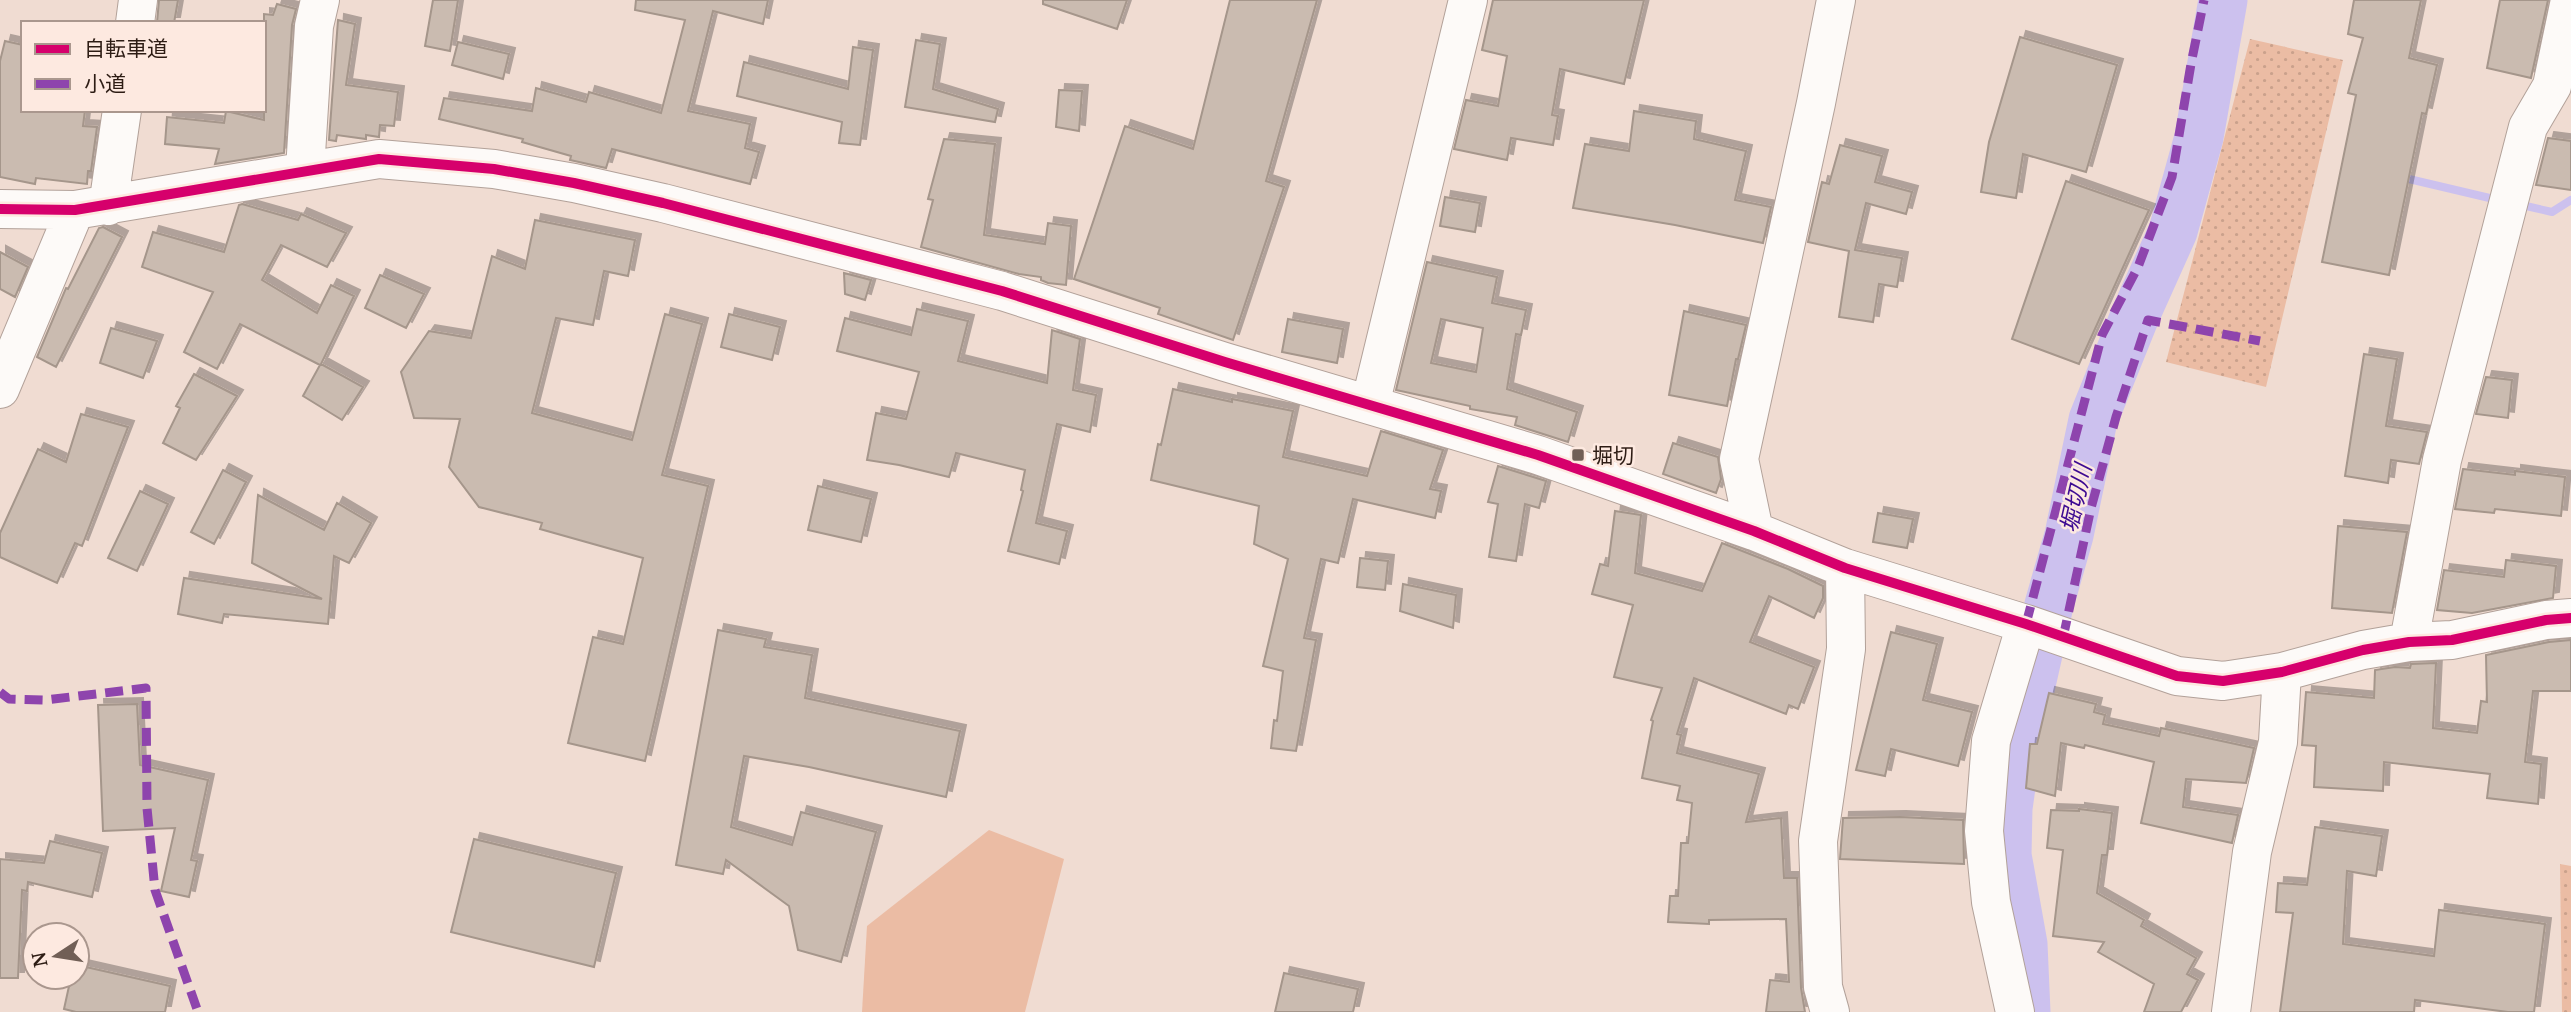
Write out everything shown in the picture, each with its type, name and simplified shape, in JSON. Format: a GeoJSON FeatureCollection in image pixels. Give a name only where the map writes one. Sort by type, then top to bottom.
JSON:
{"type":"FeatureCollection","features":[{"type":"Feature","properties":{"kind":"street"},"geometry":{"type":"LineString","coordinates":[[135,21],[138,0]]}},
{"type":"Feature","properties":{"kind":"street"},"geometry":{"type":"LineString","coordinates":[[305,170],[314,26],[320,0]]}},
{"type":"Feature","properties":{"kind":"street"},"geometry":{"type":"LineString","coordinates":[[1370,405],[1468,0]]}},
{"type":"Feature","properties":{"kind":"street"},"geometry":{"type":"LineString","coordinates":[[1754,531],[1739,459],[1836,0]]}},
{"type":"Feature","properties":{"kind":"street"},"geometry":{"type":"LineString","coordinates":[[2409,642],[2442,460],[2528,127],[2552,86],[2570,0]]}},
{"type":"Feature","properties":{"kind":"street"},"geometry":{"type":"LineString","coordinates":[[0,389],[92,208],[121,112]]}},
{"type":"Feature","properties":{"kind":"street"},"geometry":{"type":"LineString","coordinates":[[0,209],[92,208],[379,159],[494,169],[575,183],[663,203],[1002,291],[1538,455],[1754,531],[1845,568],[2026,624],[2177,676],[2223,681],[2282,672],[2363,650],[2409,642],[2452,640],[2546,620],[2571,618]]}},
{"type":"Feature","properties":{"kind":"street"},"geometry":{"type":"LineString","coordinates":[[1830,1012],[1823,987],[1818,841],[1846,649],[1845,568]]}},
{"type":"Feature","properties":{"kind":"street"},"geometry":{"type":"LineString","coordinates":[[2015,1012],[1991,902],[1984,831],[1991,741],[2026,624]]}},
{"type":"Feature","properties":{"kind":"street"},"geometry":{"type":"LineString","coordinates":[[2231,1012],[2252,852],[2278,741],[2282,672]]}},
{"type":"Feature","properties":{"kind":"shaded area"},"geometry":{"type":"Polygon","coordinates":[[[2250,39],[2343,60],[2266,387],[2166,362],[2250,39]]]}},
{"type":"Feature","properties":{"kind":"shaded area"},"geometry":{"type":"Polygon","coordinates":[[[989,830],[1064,859],[1025,1012],[862,1012],[867,926],[989,830]]]}},
{"type":"Feature","properties":{"kind":"shaded area"},"geometry":{"type":"Polygon","coordinates":[[[2560,864],[2571,866],[2571,1012],[2562,1012],[2560,864]]]}},
{"type":"Feature","properties":{"kind":"building"},"geometry":{"type":"Polygon","coordinates":[[[159,0],[178,0],[174,21],[157,21],[159,0]]]}},
{"type":"Feature","properties":{"kind":"building"},"geometry":{"type":"Polygon","coordinates":[[[433,0],[458,0],[450,51],[425,46],[433,0]]]}},
{"type":"Feature","properties":{"kind":"building"},"geometry":{"type":"Polygon","coordinates":[[[636,0],[768,0],[763,24],[713,11],[688,111],[750,124],[745,148],[759,152],[750,184],[612,149],[606,168],[570,160],[571,156],[522,142],[523,139],[439,119],[444,98],[532,111],[536,88],[586,102],[589,92],[661,113],[685,20],[635,10],[636,0]]]}},
{"type":"Feature","properties":{"kind":"building"},"geometry":{"type":"Polygon","coordinates":[[[1043,0],[1127,0],[1117,29],[1043,4],[1043,0]]]}},
{"type":"Feature","properties":{"kind":"building"},"geometry":{"type":"Polygon","coordinates":[[[1230,0],[1317,0],[1266,181],[1284,187],[1233,340],[1158,314],[1160,308],[1074,279],[1125,126],[1193,149],[1230,0]]]}},
{"type":"Feature","properties":{"kind":"building"},"geometry":{"type":"Polygon","coordinates":[[[1493,0],[1644,0],[1624,84],[1560,69],[1552,115],[1558,116],[1553,145],[1511,138],[1507,160],[1454,149],[1466,100],[1498,106],[1507,56],[1482,50],[1493,0]]]}},
{"type":"Feature","properties":{"kind":"building"},"geometry":{"type":"Polygon","coordinates":[[[2354,0],[2421,0],[2409,58],[2437,65],[2426,114],[2422,113],[2389,275],[2322,262],[2356,95],[2348,93],[2363,38],[2348,34],[2354,0]]]}},
{"type":"Feature","properties":{"kind":"building"},"geometry":{"type":"Polygon","coordinates":[[[2500,0],[2548,0],[2531,78],[2487,68],[2500,0]]]}},
{"type":"Feature","properties":{"kind":"building"},"geometry":{"type":"Polygon","coordinates":[[[277,4],[296,9],[292,25],[284,153],[215,164],[219,149],[165,144],[167,117],[224,123],[226,112],[230,112],[264,120],[264,14],[273,15],[277,4]]]}},
{"type":"Feature","properties":{"kind":"building"},"geometry":{"type":"Polygon","coordinates":[[[338,20],[355,24],[346,85],[398,92],[394,126],[380,125],[379,137],[366,135],[366,139],[337,135],[336,141],[329,140],[338,20]]]}},
{"type":"Feature","properties":{"kind":"building"},"geometry":{"type":"Polygon","coordinates":[[[2020,37],[2117,65],[2086,172],[2023,154],[2016,198],[1981,192],[1989,142],[2020,37]]]}},
{"type":"Feature","properties":{"kind":"building"},"geometry":{"type":"Polygon","coordinates":[[[916,40],[940,44],[933,89],[998,109],[995,122],[905,107],[916,40]]]}},
{"type":"Feature","properties":{"kind":"building"},"geometry":{"type":"Polygon","coordinates":[[[5,41],[21,45],[21,112],[85,112],[83,126],[97,127],[87,184],[36,178],[35,184],[0,177],[0,61],[5,41]]]}},
{"type":"Feature","properties":{"kind":"building"},"geometry":{"type":"Polygon","coordinates":[[[458,42],[509,54],[503,79],[452,65],[458,42]]]}},
{"type":"Feature","properties":{"kind":"building"},"geometry":{"type":"Polygon","coordinates":[[[853,47],[873,50],[860,145],[839,143],[842,122],[737,96],[744,62],[848,89],[853,47]]]}},
{"type":"Feature","properties":{"kind":"building"},"geometry":{"type":"Polygon","coordinates":[[[1059,90],[1082,91],[1079,131],[1056,127],[1059,90]]]}},
{"type":"Feature","properties":{"kind":"building"},"geometry":{"type":"Polygon","coordinates":[[[1634,111],[1696,121],[1694,139],[1746,151],[1735,200],[1771,207],[1763,243],[1573,208],[1585,144],[1629,151],[1634,111]]]}},
{"type":"Feature","properties":{"kind":"building"},"geometry":{"type":"Polygon","coordinates":[[[2548,138],[2571,141],[2571,190],[2536,185],[2548,138]]]}},
{"type":"Feature","properties":{"kind":"building"},"geometry":{"type":"Polygon","coordinates":[[[944,139],[995,144],[984,235],[1045,244],[1048,223],[1071,226],[1066,285],[1048,283],[1041,280],[1041,277],[1019,274],[921,247],[933,200],[928,199],[944,139]]]}},
{"type":"Feature","properties":{"kind":"building"},"geometry":{"type":"Polygon","coordinates":[[[1840,145],[1882,156],[1875,182],[1912,192],[1906,214],[1866,203],[1855,250],[1902,258],[1897,287],[1879,284],[1873,322],[1839,317],[1849,251],[1808,242],[1822,182],[1829,184],[1840,145]]]}},
{"type":"Feature","properties":{"kind":"building"},"geometry":{"type":"Polygon","coordinates":[[[2066,181],[2149,210],[2079,364],[2012,339],[2066,181]]]}},
{"type":"Feature","properties":{"kind":"building"},"geometry":{"type":"Polygon","coordinates":[[[1445,197],[1480,203],[1475,232],[1440,226],[1445,197]]]}},
{"type":"Feature","properties":{"kind":"building"},"geometry":{"type":"Polygon","coordinates":[[[239,205],[298,220],[301,214],[346,233],[327,267],[281,245],[262,280],[317,313],[331,285],[354,296],[321,364],[363,387],[342,420],[303,396],[320,365],[240,324],[217,369],[184,352],[213,292],[142,267],[153,232],[224,252],[239,205]]]}},
{"type":"Feature","properties":{"kind":"building"},"geometry":{"type":"Polygon","coordinates":[[[535,220],[635,240],[628,276],[604,271],[593,325],[556,318],[532,413],[632,440],[665,314],[702,324],[662,475],[708,486],[645,761],[568,743],[593,637],[623,644],[643,558],[540,529],[542,523],[479,507],[449,467],[460,419],[414,418],[401,372],[429,331],[471,338],[492,256],[525,269],[535,220]]]}},
{"type":"Feature","properties":{"kind":"building"},"geometry":{"type":"Polygon","coordinates":[[[103,227],[122,237],[56,367],[37,357],[66,288],[68,289],[99,228],[103,227]]]}},
{"type":"Feature","properties":{"kind":"building"},"geometry":{"type":"Polygon","coordinates":[[[0,252],[28,267],[15,297],[0,289],[0,252]]]}},
{"type":"Feature","properties":{"kind":"building"},"geometry":{"type":"Polygon","coordinates":[[[1427,262],[1497,277],[1492,303],[1526,310],[1521,335],[1516,334],[1507,389],[1577,412],[1568,442],[1515,425],[1517,417],[1470,409],[1470,406],[1396,390],[1427,262]],[[1441,319],[1431,363],[1476,372],[1483,328],[1441,319]]]}},
{"type":"Feature","properties":{"kind":"building"},"geometry":{"type":"Polygon","coordinates":[[[844,273],[871,280],[865,300],[845,294],[844,273]]]}},
{"type":"Feature","properties":{"kind":"building"},"geometry":{"type":"Polygon","coordinates":[[[380,275],[424,294],[406,328],[365,308],[380,275]]]}},
{"type":"Feature","properties":{"kind":"building"},"geometry":{"type":"Polygon","coordinates":[[[917,309],[968,321],[958,361],[1047,383],[1052,330],[1080,339],[1073,390],[1096,395],[1090,432],[1057,424],[1036,523],[1067,531],[1059,564],[1008,551],[1023,491],[1025,470],[956,453],[949,477],[867,460],[876,413],[906,419],[919,372],[837,351],[845,318],[911,335],[917,309]]]}},
{"type":"Feature","properties":{"kind":"building"},"geometry":{"type":"Polygon","coordinates":[[[1684,311],[1746,325],[1727,406],[1669,395],[1684,311]]]}},
{"type":"Feature","properties":{"kind":"building"},"geometry":{"type":"Polygon","coordinates":[[[729,314],[780,327],[772,360],[721,347],[729,314]]]}},
{"type":"Feature","properties":{"kind":"building"},"geometry":{"type":"Polygon","coordinates":[[[1288,319],[1343,329],[1337,363],[1282,352],[1288,319]]]}},
{"type":"Feature","properties":{"kind":"building"},"geometry":{"type":"Polygon","coordinates":[[[111,328],[157,341],[143,378],[100,363],[111,328]]]}},
{"type":"Feature","properties":{"kind":"building"},"geometry":{"type":"Polygon","coordinates":[[[2364,354],[2397,359],[2386,426],[2427,432],[2419,464],[2391,460],[2388,483],[2345,476],[2364,354]]]}},
{"type":"Feature","properties":{"kind":"building"},"geometry":{"type":"Polygon","coordinates":[[[194,374],[237,396],[196,460],[163,443],[180,408],[176,406],[194,374]]]}},
{"type":"Feature","properties":{"kind":"building"},"geometry":{"type":"Polygon","coordinates":[[[2486,377],[2512,380],[2508,418],[2476,414],[2486,377]]]}},
{"type":"Feature","properties":{"kind":"building"},"geometry":{"type":"Polygon","coordinates":[[[1173,389],[1232,402],[1232,399],[1293,411],[1283,457],[1367,476],[1381,431],[1443,450],[1430,489],[1441,491],[1435,518],[1353,499],[1338,563],[1321,559],[1304,638],[1316,640],[1296,751],[1271,748],[1283,671],[1263,666],[1288,559],[1254,544],[1259,506],[1151,480],[1173,389]]]}},
{"type":"Feature","properties":{"kind":"building"},"geometry":{"type":"Polygon","coordinates":[[[81,414],[128,427],[82,546],[75,543],[57,583],[0,557],[0,533],[38,449],[66,462],[81,414]]]}},
{"type":"Feature","properties":{"kind":"building"},"geometry":{"type":"Polygon","coordinates":[[[1673,443],[1718,457],[1721,479],[1716,493],[1663,474],[1673,443]]]}},
{"type":"Feature","properties":{"kind":"building"},"geometry":{"type":"Polygon","coordinates":[[[1498,466],[1546,481],[1539,508],[1525,504],[1516,561],[1489,557],[1498,504],[1488,502],[1498,466]]]}},
{"type":"Feature","properties":{"kind":"building"},"geometry":{"type":"Polygon","coordinates":[[[2463,469],[2565,477],[2561,516],[2495,509],[2494,513],[2455,509],[2463,469]]]}},
{"type":"Feature","properties":{"kind":"building"},"geometry":{"type":"Polygon","coordinates":[[[223,470],[246,482],[214,544],[191,532],[223,470]]]}},
{"type":"Feature","properties":{"kind":"building"},"geometry":{"type":"Polygon","coordinates":[[[818,486],[871,499],[861,542],[808,530],[818,486]]]}},
{"type":"Feature","properties":{"kind":"building"},"geometry":{"type":"Polygon","coordinates":[[[140,491],[168,504],[137,571],[108,558],[140,491]]]}},
{"type":"Feature","properties":{"kind":"building"},"geometry":{"type":"Polygon","coordinates":[[[258,495],[324,530],[337,503],[371,523],[349,563],[334,556],[328,624],[224,614],[222,623],[178,614],[184,578],[322,599],[252,563],[258,495]]]}},
{"type":"Feature","properties":{"kind":"building"},"geometry":{"type":"Polygon","coordinates":[[[1615,511],[1641,515],[1635,573],[1702,591],[1722,543],[1823,586],[1823,598],[1814,618],[1769,596],[1750,642],[1814,667],[1798,709],[1789,705],[1786,714],[1694,678],[1677,734],[1681,735],[1677,753],[1759,774],[1746,822],[1781,818],[1784,878],[1797,878],[1801,988],[1805,1012],[1766,1012],[1770,980],[1789,982],[1786,919],[1709,920],[1709,924],[1668,922],[1670,896],[1678,896],[1681,843],[1688,843],[1692,803],[1677,800],[1680,786],[1642,778],[1653,721],[1651,720],[1662,688],[1614,677],[1633,605],[1592,594],[1600,564],[1608,566],[1615,511]]]}},
{"type":"Feature","properties":{"kind":"building"},"geometry":{"type":"Polygon","coordinates":[[[1878,513],[1913,519],[1907,548],[1873,542],[1878,513]]]}},
{"type":"Feature","properties":{"kind":"building"},"geometry":{"type":"Polygon","coordinates":[[[2338,526],[2407,532],[2392,613],[2332,608],[2338,526]]]}},
{"type":"Feature","properties":{"kind":"building"},"geometry":{"type":"Polygon","coordinates":[[[1360,558],[1388,561],[1385,590],[1357,587],[1360,558]]]}},
{"type":"Feature","properties":{"kind":"building"},"geometry":{"type":"Polygon","coordinates":[[[2506,560],[2556,566],[2553,598],[2472,613],[2437,610],[2444,570],[2504,577],[2506,560]]]}},
{"type":"Feature","properties":{"kind":"building"},"geometry":{"type":"Polygon","coordinates":[[[1403,584],[1456,595],[1453,628],[1400,611],[1403,584]]]}},
{"type":"Feature","properties":{"kind":"building"},"geometry":{"type":"Polygon","coordinates":[[[718,630],[766,639],[764,647],[812,655],[805,698],[960,731],[946,797],[809,767],[744,756],[731,827],[792,845],[801,812],[876,832],[841,962],[798,950],[789,906],[726,860],[723,874],[676,865],[718,630]]]}},
{"type":"Feature","properties":{"kind":"building"},"geometry":{"type":"Polygon","coordinates":[[[1891,632],[1937,644],[1923,700],[1972,712],[1958,766],[1891,749],[1885,776],[1856,770],[1891,632]]]}},
{"type":"Feature","properties":{"kind":"building"},"geometry":{"type":"Polygon","coordinates":[[[2571,640],[2571,691],[2533,691],[2525,762],[2541,764],[2538,804],[2487,798],[2490,774],[2384,762],[2383,791],[2314,787],[2316,746],[2302,745],[2306,692],[2374,698],[2375,670],[2436,663],[2433,728],[2477,733],[2481,701],[2487,702],[2486,655],[2571,640]]]}},
{"type":"Feature","properties":{"kind":"building"},"geometry":{"type":"Polygon","coordinates":[[[2049,693],[2096,704],[2094,712],[2105,715],[2103,724],[2159,736],[2161,728],[2254,748],[2246,783],[2186,779],[2183,807],[2238,815],[2232,843],[2141,823],[2154,762],[2085,745],[2084,748],[2061,743],[2055,796],[2026,788],[2030,744],[2037,744],[2049,693]]]}},
{"type":"Feature","properties":{"kind":"building"},"geometry":{"type":"Polygon","coordinates":[[[137,704],[140,765],[208,780],[191,860],[197,861],[189,897],[161,891],[175,828],[103,831],[98,705],[137,704]]]}},
{"type":"Feature","properties":{"kind":"building"},"geometry":{"type":"Polygon","coordinates":[[[2079,809],[2112,813],[2107,855],[2102,855],[2097,893],[2144,920],[2141,926],[2196,958],[2187,974],[2198,980],[2181,1012],[2144,1012],[2154,984],[2098,952],[2104,942],[2053,936],[2063,850],[2047,848],[2051,810],[2079,809]]]}},
{"type":"Feature","properties":{"kind":"building"},"geometry":{"type":"Polygon","coordinates":[[[1843,818],[1963,820],[1964,864],[1840,859],[1843,818]]]}},
{"type":"Feature","properties":{"kind":"building"},"geometry":{"type":"Polygon","coordinates":[[[2315,827],[2382,836],[2376,876],[2347,871],[2343,944],[2434,956],[2439,910],[2545,924],[2534,1012],[2508,1012],[2415,1000],[2414,1012],[2280,1012],[2293,913],[2276,912],[2278,883],[2307,885],[2315,827]]]}},
{"type":"Feature","properties":{"kind":"building"},"geometry":{"type":"Polygon","coordinates":[[[474,839],[616,873],[594,967],[451,932],[474,839]]]}},
{"type":"Feature","properties":{"kind":"building"},"geometry":{"type":"Polygon","coordinates":[[[50,841],[102,853],[92,897],[28,882],[27,891],[22,890],[18,978],[0,978],[0,859],[44,863],[50,841]]]}},
{"type":"Feature","properties":{"kind":"building"},"geometry":{"type":"Polygon","coordinates":[[[91,968],[170,986],[165,1012],[76,1012],[64,1009],[68,991],[91,991],[91,968]]]}},
{"type":"Feature","properties":{"kind":"building"},"geometry":{"type":"Polygon","coordinates":[[[1284,973],[1358,989],[1353,1012],[1275,1012],[1284,973]]]}},
{"type":"Feature","properties":{"kind":"waterway","name":"堀切川"},"geometry":{"type":"LineString","coordinates":[[2026,1012],[2023,944],[2007,855],[2008,808],[2016,751],[2049,605],[2069,535],[2093,420],[2173,231],[2199,137],[2223,0]]}},
{"type":"Feature","properties":{"kind":"waterway"},"geometry":{"type":"LineString","coordinates":[[2409,179],[2498,200]]}},
{"type":"Feature","properties":{"kind":"waterway"},"geometry":{"type":"LineString","coordinates":[[2517,204],[2552,212],[2571,200]]}},
{"type":"Feature","properties":{"kind":"marked path"},"geometry":{"type":"LineString","coordinates":[[2026,624],[2102,335],[2138,267],[2172,177],[2204,0]]}},
{"type":"Feature","properties":{"kind":"marked path"},"geometry":{"type":"LineString","coordinates":[[2063,638],[2091,508],[2116,417],[2148,320],[2260,341]]}},
{"type":"Feature","properties":{"kind":"marked path"},"geometry":{"type":"LineString","coordinates":[[0,692],[9,699],[45,700],[146,688],[147,808],[155,890],[198,1012]]}},
{"type":"Feature","properties":{"kind":"cycle path"},"geometry":{"type":"LineString","coordinates":[[0,209],[75,210],[379,159],[494,169],[574,183],[663,203],[1002,291],[1225,362],[1538,455],[1754,531],[1845,568],[2026,624],[2177,676],[2223,681],[2282,672],[2363,650],[2409,642],[2452,640],[2546,620],[2571,618]]}},
{"type":"Feature","properties":{"kind":"place","name":"堀切"},"geometry":{"type":"Point","coordinates":[1578,455]}}]}
